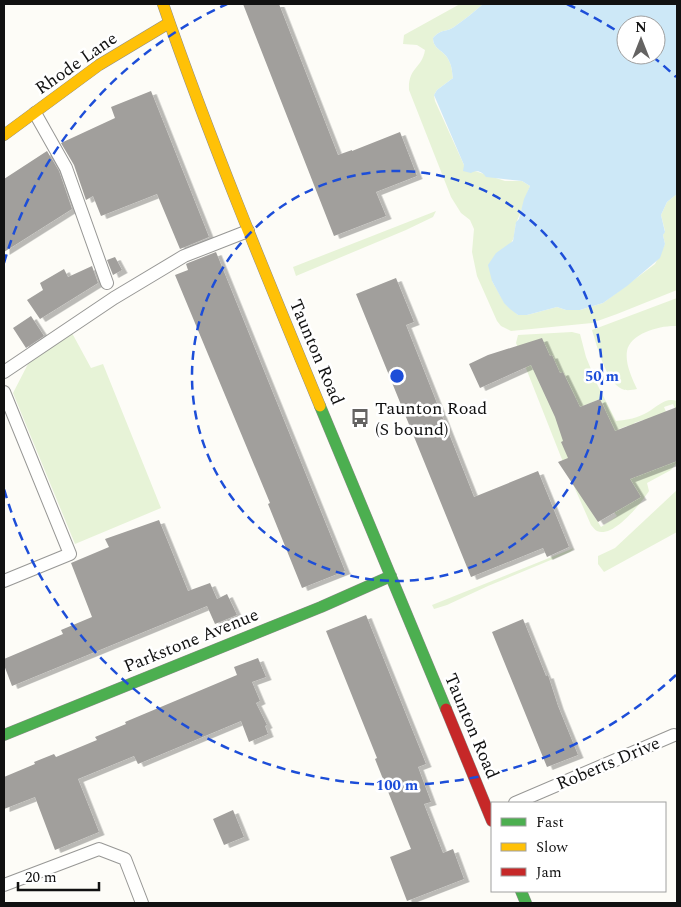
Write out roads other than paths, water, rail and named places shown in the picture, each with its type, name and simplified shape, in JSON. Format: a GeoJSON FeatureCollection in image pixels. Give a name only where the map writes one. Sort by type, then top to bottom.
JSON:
{"type":"FeatureCollection","features":[{"type":"Feature","properties":{"kind":"main road","name":"Taunton Road"},"geometry":{"type":"LineString","coordinates":[[163,4],[194,93],[248,231],[491,816]]}},
{"type":"Feature","properties":{"kind":"main road","name":"Rhode Lane"},"geometry":{"type":"LineString","coordinates":[[4,135],[99,65],[169,23]]}},
{"type":"Feature","properties":{"kind":"main road","name":"Parkstone Avenue"},"geometry":{"type":"LineString","coordinates":[[4,735],[321,607],[391,576]]}},
{"type":"Feature","properties":{"kind":"lane"},"geometry":{"type":"LineString","coordinates":[[35,113],[66,168],[107,282]]}},
{"type":"Feature","properties":{"kind":"lane"},"geometry":{"type":"LineString","coordinates":[[4,372],[114,298],[184,256],[248,231]]}},
{"type":"Feature","properties":{"kind":"lane"},"geometry":{"type":"LineString","coordinates":[[4,392],[70,554],[4,581]]}},
{"type":"Feature","properties":{"kind":"lane","name":"Roberts Drive"},"geometry":{"type":"LineString","coordinates":[[517,802],[674,735]]}},
{"type":"Feature","properties":{"kind":"lane"},"geometry":{"type":"LineString","coordinates":[[4,885],[99,849],[125,859],[142,903]]}},
{"type":"Feature","properties":{"kind":"water"},"geometry":{"type":"Polygon","coordinates":[[[483,4],[677,4],[677,194],[667,202],[661,215],[665,232],[663,235],[665,244],[660,258],[627,286],[603,303],[580,310],[566,310],[557,307],[527,315],[518,315],[504,303],[492,281],[488,265],[496,253],[513,241],[516,222],[519,219],[524,199],[530,186],[522,181],[486,177],[482,172],[478,171],[471,173],[463,171],[464,165],[434,95],[437,90],[453,78],[447,57],[437,48],[433,38],[465,19],[483,4]]]}},
{"type":"Feature","properties":{"kind":"place","name":"Taunton Road (S bound)"},"geometry":{"type":"Point","coordinates":[360,418]}}]}
